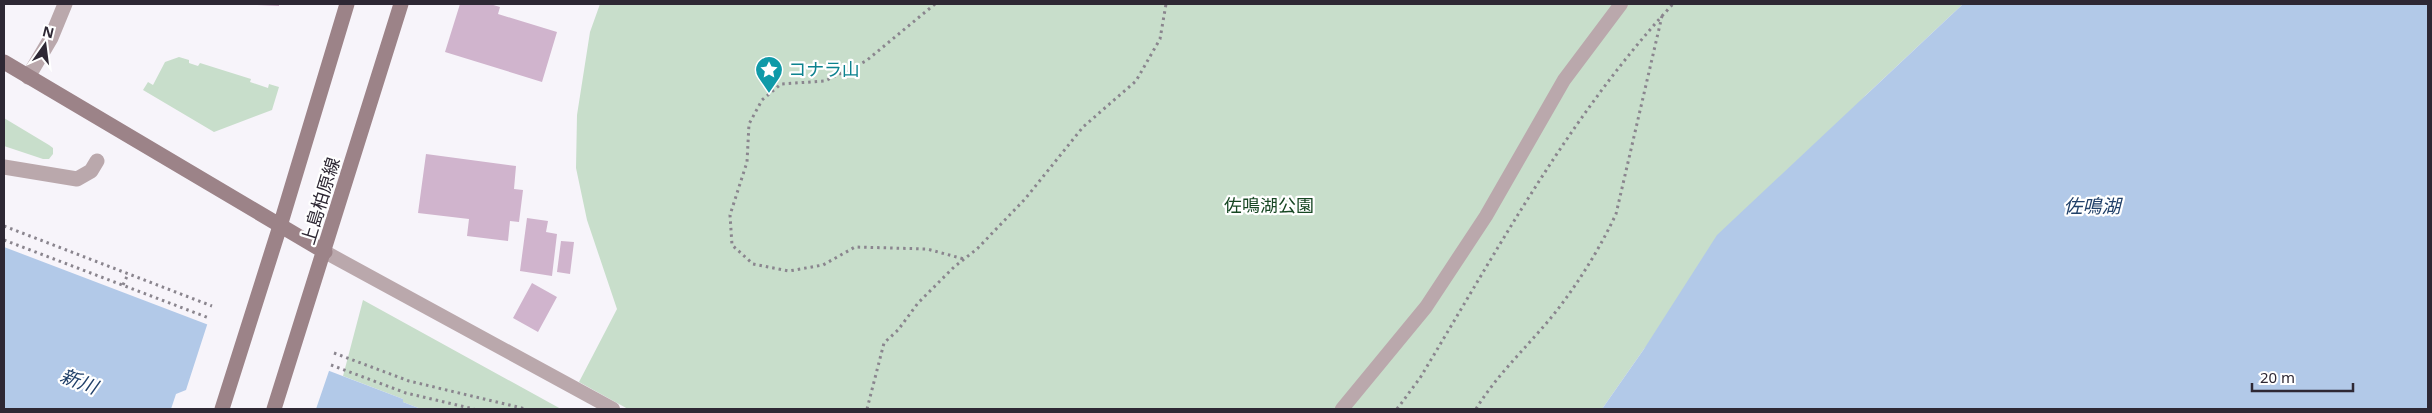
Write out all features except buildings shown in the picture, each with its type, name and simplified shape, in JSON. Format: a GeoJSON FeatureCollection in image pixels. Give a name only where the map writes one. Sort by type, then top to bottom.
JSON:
{"type":"FeatureCollection","features":[{"type":"Feature","properties":{"kind":"street"},"geometry":{"type":"LineString","coordinates":[[28,77],[51,38],[66,4]]}},
{"type":"Feature","properties":{"kind":"street","name":"上島柏原線"},"geometry":{"type":"LineString","coordinates":[[222,409],[347,4]]}},
{"type":"Feature","properties":{"kind":"street","name":"上島柏原線"},"geometry":{"type":"LineString","coordinates":[[274,409],[325,252],[401,4]]}},
{"type":"Feature","properties":{"kind":"street"},"geometry":{"type":"LineString","coordinates":[[4,62],[325,252]]}},
{"type":"Feature","properties":{"kind":"street"},"geometry":{"type":"LineString","coordinates":[[4,167],[77,179],[92,171],[97,161]]}},
{"type":"Feature","properties":{"kind":"lane"},"geometry":{"type":"LineString","coordinates":[[1342,409],[1426,307],[1486,216],[1564,80],[1621,4]]}},
{"type":"Feature","properties":{"kind":"lane"},"geometry":{"type":"LineString","coordinates":[[325,252],[613,409]]}},
{"type":"Feature","properties":{"kind":"path"},"geometry":{"type":"LineString","coordinates":[[935,4],[866,61],[824,81],[782,84],[762,100],[749,124],[748,162],[730,215],[732,245],[753,264],[788,272],[823,264],[855,247],[927,249],[964,259]]}},
{"type":"Feature","properties":{"kind":"path"},"geometry":{"type":"LineString","coordinates":[[867,409],[884,342],[898,330],[918,303],[977,249],[1025,199],[1083,127],[1136,80],[1160,39],[1166,4]]}},
{"type":"Feature","properties":{"kind":"path"},"geometry":{"type":"LineString","coordinates":[[1396,409],[1420,378],[1552,159],[1606,83],[1673,4]]}},
{"type":"Feature","properties":{"kind":"path"},"geometry":{"type":"LineString","coordinates":[[1476,409],[1487,391],[1560,306],[1607,235],[1616,214],[1662,16]]}},
{"type":"Feature","properties":{"kind":"path"},"geometry":{"type":"LineString","coordinates":[[4,226],[212,306]]}},
{"type":"Feature","properties":{"kind":"path"},"geometry":{"type":"LineString","coordinates":[[4,240],[209,318]]}},
{"type":"Feature","properties":{"kind":"path"},"geometry":{"type":"LineString","coordinates":[[124,285],[128,274]]}},
{"type":"Feature","properties":{"kind":"path"},"geometry":{"type":"LineString","coordinates":[[334,353],[409,381],[525,409]]}},
{"type":"Feature","properties":{"kind":"path"},"geometry":{"type":"LineString","coordinates":[[331,364],[406,393],[474,409]]}},
{"type":"Feature","properties":{"kind":"green space","name":"佐鳴湖公園"},"geometry":{"type":"Polygon","coordinates":[[[600,4],[1963,4],[1866,95],[1644,349],[1602,409],[628,409],[579,382],[617,309],[587,220],[576,168],[577,115],[590,32],[600,4]]]}},
{"type":"Feature","properties":{"kind":"green space"},"geometry":{"type":"Polygon","coordinates":[[[179,57],[189,60],[189,63],[198,66],[200,63],[251,79],[250,82],[268,88],[269,84],[279,87],[272,110],[214,132],[143,90],[148,82],[153,85],[165,62],[179,57]]]}},
{"type":"Feature","properties":{"kind":"green space"},"geometry":{"type":"Polygon","coordinates":[[[4,118],[53,148],[53,154],[49,159],[43,159],[4,146],[4,118]]]}},
{"type":"Feature","properties":{"kind":"green space"},"geometry":{"type":"Polygon","coordinates":[[[363,300],[561,409],[421,409],[403,402],[403,399],[343,376],[363,300]]]}},
{"type":"Feature","properties":{"kind":"water","name":"佐鳴湖"},"geometry":{"type":"Polygon","coordinates":[[[1963,4],[2428,4],[2428,409],[1602,409],[1644,349],[1717,235],[1963,4]]]}},
{"type":"Feature","properties":{"kind":"water","name":"新川"},"geometry":{"type":"Polygon","coordinates":[[[4,247],[403,399],[403,402],[421,409],[4,409],[4,247]]]}},
{"type":"Feature","properties":{"kind":"pier"},"geometry":{"type":"Polygon","coordinates":[[[208,322],[330,368],[316,409],[171,409],[176,394],[186,390],[208,322]]]}},
{"type":"Feature","properties":{"kind":"place","name":"コナラ山"},"geometry":{"type":"Point","coordinates":[769,94]}}]}
